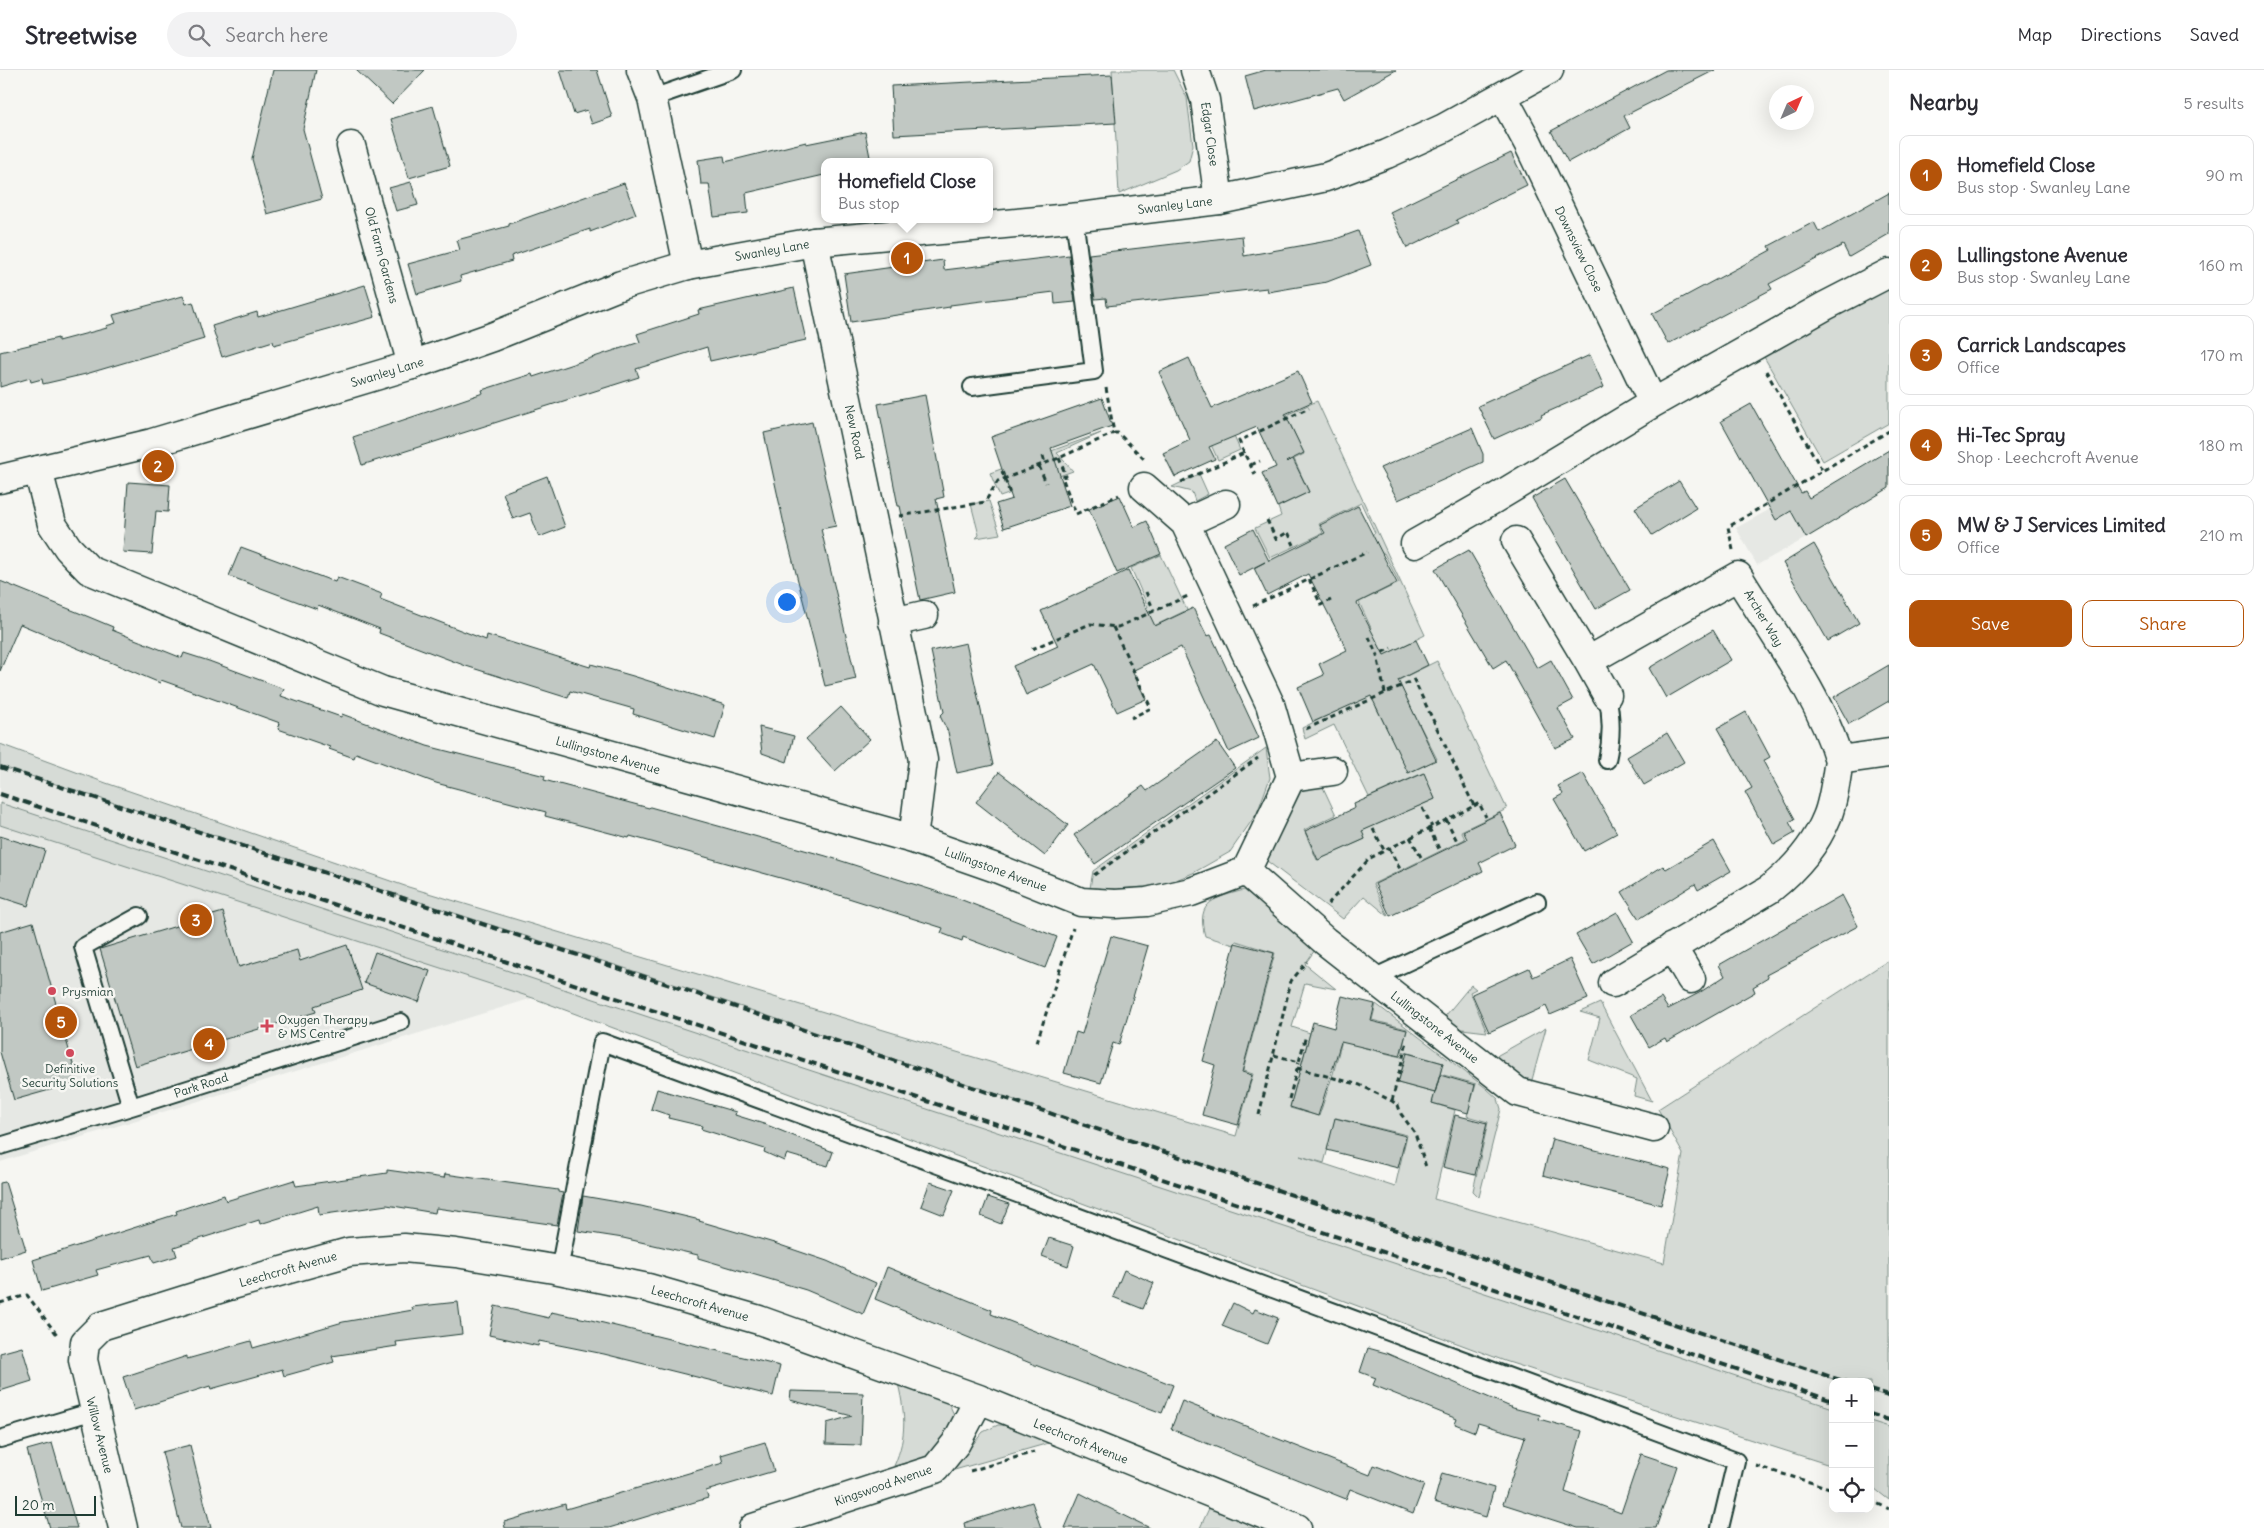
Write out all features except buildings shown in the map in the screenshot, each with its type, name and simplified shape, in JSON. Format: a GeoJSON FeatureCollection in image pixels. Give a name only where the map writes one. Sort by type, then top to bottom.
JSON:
{"type":"FeatureCollection","features":[{"type":"Feature","properties":{"kind":"street"},"geometry":{"type":"LineString","coordinates":[[641,70],[652,98],[688,265]]}},
{"type":"Feature","properties":{"kind":"street","name":"Edgar Close"},"geometry":{"type":"LineString","coordinates":[[1195,70],[1206,100],[1219,200]]}},
{"type":"Feature","properties":{"kind":"street","name":"Swanley Lane"},"geometry":{"type":"LineString","coordinates":[[0,479],[161,440],[412,365],[492,337],[621,285],[688,265],[814,242],[1074,217],[1219,200],[1326,177],[1387,154],[1444,128],[1503,97],[1545,71]]}},
{"type":"Feature","properties":{"kind":"street","name":"Downsview Close"},"geometry":{"type":"LineString","coordinates":[[1503,97],[1528,143],[1653,403]]}},
{"type":"Feature","properties":{"kind":"street","name":"Old Farm Gardens"},"geometry":{"type":"LineString","coordinates":[[351,146],[412,365]]}},
{"type":"Feature","properties":{"kind":"street","name":"New Road"},"geometry":{"type":"LineString","coordinates":[[814,242],[923,760],[913,839]]}},
{"type":"Feature","properties":{"kind":"street"},"geometry":{"type":"LineString","coordinates":[[1414,544],[1494,499],[1653,403],[1825,306],[1889,273]]}},
{"type":"Feature","properties":{"kind":"street","name":"Lullingstone Avenue"},"geometry":{"type":"LineString","coordinates":[[38,470],[52,524],[68,548],[89,570],[383,692],[913,839],[996,868],[1081,902],[1115,904],[1147,902],[1191,892],[1246,871],[1317,934],[1518,1092],[1654,1128]]}},
{"type":"Feature","properties":{"kind":"street"},"geometry":{"type":"LineString","coordinates":[[1140,492],[1185,523],[1270,704],[1281,741],[1291,777],[1246,871]]}},
{"type":"Feature","properties":{"kind":"street"},"geometry":{"type":"LineString","coordinates":[[1185,523],[1226,504]]}},
{"type":"Feature","properties":{"kind":"street"},"geometry":{"type":"LineString","coordinates":[[1516,541],[1607,695]]}},
{"type":"Feature","properties":{"kind":"street","name":"Archer Way"},"geometry":{"type":"LineString","coordinates":[[1588,661],[1738,576],[1817,706],[1832,738],[1839,760],[1828,816],[1817,839],[1790,873],[1770,889],[1613,982]]}},
{"type":"Feature","properties":{"kind":"street"},"geometry":{"type":"LineString","coordinates":[[893,622],[924,615]]}},
{"type":"Feature","properties":{"kind":"street"},"geometry":{"type":"LineString","coordinates":[[1839,760],[1889,754]]}},
{"type":"Feature","properties":{"kind":"street"},"geometry":{"type":"LineString","coordinates":[[1291,777],[1333,770]]}},
{"type":"Feature","properties":{"kind":"street"},"geometry":{"type":"LineString","coordinates":[[1672,947],[1691,979]]}},
{"type":"Feature","properties":{"kind":"street","name":"Leechcroft Avenue"},"geometry":{"type":"LineString","coordinates":[[86,1342],[101,1326],[229,1286],[349,1252],[404,1248],[456,1253],[554,1269],[648,1288],[760,1320],[979,1399],[1297,1528]]}},
{"type":"Feature","properties":{"kind":"street","name":"Willow Avenue"},"geometry":{"type":"LineString","coordinates":[[86,1342],[83,1360],[123,1528]]}},
{"type":"Feature","properties":{"kind":"street","name":"Kingswood Avenue"},"geometry":{"type":"LineString","coordinates":[[753,1528],[935,1469],[956,1443],[979,1399]]}},
{"type":"Feature","properties":{"kind":"lane"},"geometry":{"type":"LineString","coordinates":[[652,98],[733,70]]}},
{"type":"Feature","properties":{"kind":"lane"},"geometry":{"type":"LineString","coordinates":[[972,386],[1094,371],[1074,217]]}},
{"type":"Feature","properties":{"kind":"lane"},"geometry":{"type":"LineString","coordinates":[[1607,695],[1611,712],[1607,760]]}},
{"type":"Feature","properties":{"kind":"lane"},"geometry":{"type":"LineString","coordinates":[[1373,978],[1537,902]]}},
{"type":"Feature","properties":{"kind":"lane"},"geometry":{"type":"LineString","coordinates":[[131,1107],[83,947],[139,916]]}},
{"type":"Feature","properties":{"kind":"lane","name":"Park Road"},"geometry":{"type":"LineString","coordinates":[[0,1146],[401,1022]]}},
{"type":"Feature","properties":{"kind":"lane"},"geometry":{"type":"LineString","coordinates":[[562,1255],[602,1042],[928,1160],[1736,1461],[1720,1528]]}},
{"type":"Feature","properties":{"kind":"lane"},"geometry":{"type":"LineString","coordinates":[[0,1439],[94,1411]]}},
{"type":"Feature","properties":{"kind":"path"},"geometry":{"type":"LineString","coordinates":[[1753,348],[1822,470]]}},
{"type":"Feature","properties":{"kind":"path"},"geometry":{"type":"LineString","coordinates":[[1256,474],[1239,440],[1309,408]]}},
{"type":"Feature","properties":{"kind":"path"},"geometry":{"type":"LineString","coordinates":[[1738,576],[1728,527],[1889,431]]}},
{"type":"Feature","properties":{"kind":"path"},"geometry":{"type":"LineString","coordinates":[[874,520],[985,502],[998,481],[1059,458],[1114,432]]}},
{"type":"Feature","properties":{"kind":"path"},"geometry":{"type":"LineString","coordinates":[[1059,458],[1066,476],[1062,477],[1076,514],[1140,492],[1244,452]]}},
{"type":"Feature","properties":{"kind":"path"},"geometry":{"type":"LineString","coordinates":[[1043,456],[1045,463]]}},
{"type":"Feature","properties":{"kind":"path"},"geometry":{"type":"LineString","coordinates":[[1251,465],[1260,461]]}},
{"type":"Feature","properties":{"kind":"path"},"geometry":{"type":"LineString","coordinates":[[1039,466],[1046,483]]}},
{"type":"Feature","properties":{"kind":"path"},"geometry":{"type":"LineString","coordinates":[[1002,471],[1010,494]]}},
{"type":"Feature","properties":{"kind":"path"},"geometry":{"type":"LineString","coordinates":[[1267,520],[1276,538],[1288,532],[1294,545]]}},
{"type":"Feature","properties":{"kind":"path"},"geometry":{"type":"LineString","coordinates":[[1229,617],[1367,552]]}},
{"type":"Feature","properties":{"kind":"path"},"geometry":{"type":"LineString","coordinates":[[1309,579],[1321,605],[1331,600]]}},
{"type":"Feature","properties":{"kind":"path"},"geometry":{"type":"LineString","coordinates":[[1032,649],[1090,624],[1118,627],[1213,585]]}},
{"type":"Feature","properties":{"kind":"path"},"geometry":{"type":"LineString","coordinates":[[1146,592],[1154,611]]}},
{"type":"Feature","properties":{"kind":"path"},"geometry":{"type":"LineString","coordinates":[[1113,627],[1151,708],[1131,718]]}},
{"type":"Feature","properties":{"kind":"path"},"geometry":{"type":"LineString","coordinates":[[1369,637],[1377,655],[1385,693]]}},
{"type":"Feature","properties":{"kind":"path"},"geometry":{"type":"LineString","coordinates":[[1377,655],[1390,648]]}},
{"type":"Feature","properties":{"kind":"path"},"geometry":{"type":"LineString","coordinates":[[1281,741],[1414,680],[1474,806]]}},
{"type":"Feature","properties":{"kind":"path"},"geometry":{"type":"LineString","coordinates":[[1259,1116],[1291,981],[1317,934],[1361,867],[1370,858],[1384,850],[1479,803],[1486,817]]}},
{"type":"Feature","properties":{"kind":"path"},"geometry":{"type":"LineString","coordinates":[[1422,808],[1439,849]]}},
{"type":"Feature","properties":{"kind":"path"},"geometry":{"type":"LineString","coordinates":[[1446,820],[1457,841]]}},
{"type":"Feature","properties":{"kind":"path"},"geometry":{"type":"LineString","coordinates":[[1373,829],[1384,850]]}},
{"type":"Feature","properties":{"kind":"path"},"geometry":{"type":"LineString","coordinates":[[1410,837],[1421,857]]}},
{"type":"Feature","properties":{"kind":"path"},"geometry":{"type":"LineString","coordinates":[[1389,848],[1400,869]]}},
{"type":"Feature","properties":{"kind":"path"},"geometry":{"type":"LineString","coordinates":[[1392,1101],[1415,1011]]}},
{"type":"Feature","properties":{"kind":"path"},"geometry":{"type":"LineString","coordinates":[[1289,1099],[1306,1035]]}},
{"type":"Feature","properties":{"kind":"path"},"geometry":{"type":"LineString","coordinates":[[1274,1055],[1299,1062]]}},
{"type":"Feature","properties":{"kind":"path"},"geometry":{"type":"LineString","coordinates":[[1297,1068],[1360,1086],[1392,1101],[1398,1106],[1401,1114],[1415,1133],[1426,1167]]}},
{"type":"Feature","properties":{"kind":"path"},"geometry":{"type":"LineString","coordinates":[[0,1303],[27,1295],[58,1336],[86,1342]]}},
{"type":"Feature","properties":{"kind":"path"},"geometry":{"type":"LineString","coordinates":[[969,1471],[1036,1451]]}},
{"type":"Feature","properties":{"kind":"path"},"geometry":{"type":"LineString","coordinates":[[1736,1461],[1829,1488]]}},
{"type":"Feature","properties":{"kind":"path"},"geometry":{"type":"LineString","coordinates":[[1874,1502],[1889,1509]]}},
{"type":"Feature","properties":{"kind":"shaded area"},"geometry":{"type":"Polygon","coordinates":[[[1112,70],[1173,70],[1187,98],[1193,145],[1189,161],[1176,170],[1119,194],[1112,70]]]}},
{"type":"Feature","properties":{"kind":"shaded area"},"geometry":{"type":"Polygon","coordinates":[[[1889,281],[1889,423],[1823,461],[1763,355],[1889,281]]]}},
{"type":"Feature","properties":{"kind":"shaded area"},"geometry":{"type":"Polygon","coordinates":[[[1317,401],[1425,635],[1377,659],[1363,632],[1371,628],[1359,602],[1399,583],[1384,553],[1342,574],[1336,553],[1375,533],[1361,503],[1319,524],[1323,533],[1270,558],[1255,528],[1281,516],[1278,507],[1309,492],[1294,459],[1304,454],[1286,415],[1317,401]]]}},
{"type":"Feature","properties":{"kind":"shaded area"},"geometry":{"type":"Polygon","coordinates":[[[1229,425],[1240,450],[1218,460],[1207,436],[1229,425]]]}},
{"type":"Feature","properties":{"kind":"shaded area"},"geometry":{"type":"Polygon","coordinates":[[[1101,433],[1057,453],[1073,471],[1000,497],[990,473],[1101,433]]]}},
{"type":"Feature","properties":{"kind":"shaded area"},"geometry":{"type":"Polygon","coordinates":[[[1199,474],[1208,494],[1195,501],[1192,492],[1172,487],[1199,474]]]}},
{"type":"Feature","properties":{"kind":"shaded area"},"geometry":{"type":"Polygon","coordinates":[[[1805,490],[1826,527],[1757,565],[1736,528],[1805,490]]]}},
{"type":"Feature","properties":{"kind":"shaded area"},"geometry":{"type":"Polygon","coordinates":[[[989,501],[1000,534],[976,538],[979,535],[971,504],[989,501]]]}},
{"type":"Feature","properties":{"kind":"shaded area"},"geometry":{"type":"Polygon","coordinates":[[[1161,555],[1187,610],[1125,640],[1122,620],[1148,607],[1131,568],[1161,555]]]}},
{"type":"Feature","properties":{"kind":"shaded area"},"geometry":{"type":"Polygon","coordinates":[[[1437,661],[1507,809],[1461,831],[1465,839],[1373,884],[1388,916],[1364,896],[1343,919],[1267,861],[1299,792],[1321,783],[1336,815],[1304,830],[1317,860],[1365,839],[1361,831],[1435,799],[1423,773],[1369,797],[1334,725],[1305,739],[1302,728],[1437,661]],[[1404,694],[1376,707],[1409,773],[1437,759],[1404,694]]]}},
{"type":"Feature","properties":{"kind":"shaded area"},"geometry":{"type":"Polygon","coordinates":[[[0,744],[106,783],[405,886],[1236,1136],[1434,1199],[1889,1326],[1889,1500],[1874,1488],[1874,1378],[1829,1378],[1829,1465],[1505,1361],[533,998],[0,1162],[0,744]]]}},
{"type":"Feature","properties":{"kind":"shaded area"},"geometry":{"type":"Polygon","coordinates":[[[0,744],[106,783],[405,886],[1236,1136],[1253,1074],[1243,1071],[1275,953],[1236,941],[1234,945],[1205,936],[1203,915],[1210,902],[1244,890],[1317,947],[1305,964],[1336,989],[1305,983],[1292,1027],[1310,1033],[1290,1108],[1319,1116],[1345,1029],[1368,1035],[1365,1048],[1405,1058],[1398,1083],[1435,1093],[1432,1103],[1455,1110],[1434,1199],[1664,1263],[1683,1154],[1658,1109],[1889,960],[1889,1398],[1874,1393],[1874,1378],[1830,1378],[686,988],[0,766],[0,744]],[[1336,1118],[1324,1163],[1300,1156],[1395,1187],[1407,1135],[1336,1118]]]}},
{"type":"Feature","properties":{"kind":"shaded area"},"geometry":{"type":"Polygon","coordinates":[[[1266,748],[1270,778],[1257,813],[1230,852],[1193,873],[1171,882],[1144,887],[1090,888],[1093,871],[1266,748]]]}},
{"type":"Feature","properties":{"kind":"shaded area"},"geometry":{"type":"Polygon","coordinates":[[[0,803],[1829,1407],[1829,1465],[1505,1361],[533,998],[0,825],[0,803]]]}},
{"type":"Feature","properties":{"kind":"shaded area"},"geometry":{"type":"Polygon","coordinates":[[[1471,985],[1476,989],[1470,992],[1487,1032],[1437,1026],[1471,985]]]}},
{"type":"Feature","properties":{"kind":"shaded area"},"geometry":{"type":"Polygon","coordinates":[[[1600,1003],[1652,1101],[1634,1096],[1637,1079],[1589,1060],[1600,1018],[1580,1012],[1600,1003]]]}},
{"type":"Feature","properties":{"kind":"shaded area"},"geometry":{"type":"Polygon","coordinates":[[[1376,1004],[1498,1099],[1501,1109],[1479,1197],[1473,1191],[1488,1122],[1467,1116],[1476,1084],[1440,1074],[1443,1063],[1402,1051],[1407,1029],[1372,1020],[1376,1004]]]}},
{"type":"Feature","properties":{"kind":"shaded area"},"geometry":{"type":"Polygon","coordinates":[[[1546,1028],[1529,1091],[1484,1063],[1546,1028]]]}},
{"type":"Feature","properties":{"kind":"shaded area"},"geometry":{"type":"Polygon","coordinates":[[[897,1379],[926,1388],[942,1397],[953,1412],[955,1423],[928,1457],[894,1466],[901,1444],[904,1423],[897,1379]]]}},
{"type":"Feature","properties":{"kind":"shaded area"},"geometry":{"type":"Polygon","coordinates":[[[1874,1422],[1889,1427],[1889,1500],[1874,1488],[1874,1422]]]}},
{"type":"Feature","properties":{"kind":"shaded area"},"geometry":{"type":"Polygon","coordinates":[[[998,1425],[1013,1425],[1056,1441],[951,1471],[983,1432],[998,1425]]]}},
{"type":"Feature","properties":{"kind":"shaded area"},"geometry":{"type":"Polygon","coordinates":[[[1211,1504],[1274,1528],[1200,1528],[1211,1504]]]}},
{"type":"Feature","properties":{"kind":"railway"},"geometry":{"type":"LineString","coordinates":[[0,767],[685,990],[1834,1378]]}},
{"type":"Feature","properties":{"kind":"railway"},"geometry":{"type":"LineString","coordinates":[[0,794],[1829,1400]]}},
{"type":"Feature","properties":{"kind":"railway"},"geometry":{"type":"LineString","coordinates":[[1874,1391],[1889,1396]]}},
{"type":"Feature","properties":{"kind":"railway"},"geometry":{"type":"LineString","coordinates":[[1874,1415],[1889,1420]]}},
{"type":"Feature","properties":{"kind":"place","name":"Homefield Close"},"geometry":{"type":"Point","coordinates":[907,258]}},
{"type":"Feature","properties":{"kind":"place","name":"Lullingstone Avenue"},"geometry":{"type":"Point","coordinates":[158,466]}},
{"type":"Feature","properties":{"kind":"place","name":"Carrick Landscapes"},"geometry":{"type":"Point","coordinates":[196,920]}},
{"type":"Feature","properties":{"kind":"place","name":"Prysmian"},"geometry":{"type":"Point","coordinates":[52,991]}},
{"type":"Feature","properties":{"kind":"place","name":"MW & J Services Limited"},"geometry":{"type":"Point","coordinates":[61,1022]}},
{"type":"Feature","properties":{"kind":"place","name":"Oxygen Therapy & MS Centre"},"geometry":{"type":"Point","coordinates":[267,1026]}},
{"type":"Feature","properties":{"kind":"place","name":"Hi-Tec Spray"},"geometry":{"type":"Point","coordinates":[209,1044]}},
{"type":"Feature","properties":{"kind":"place","name":"Definitive Security Solutions"},"geometry":{"type":"Point","coordinates":[70,1053]}}]}
